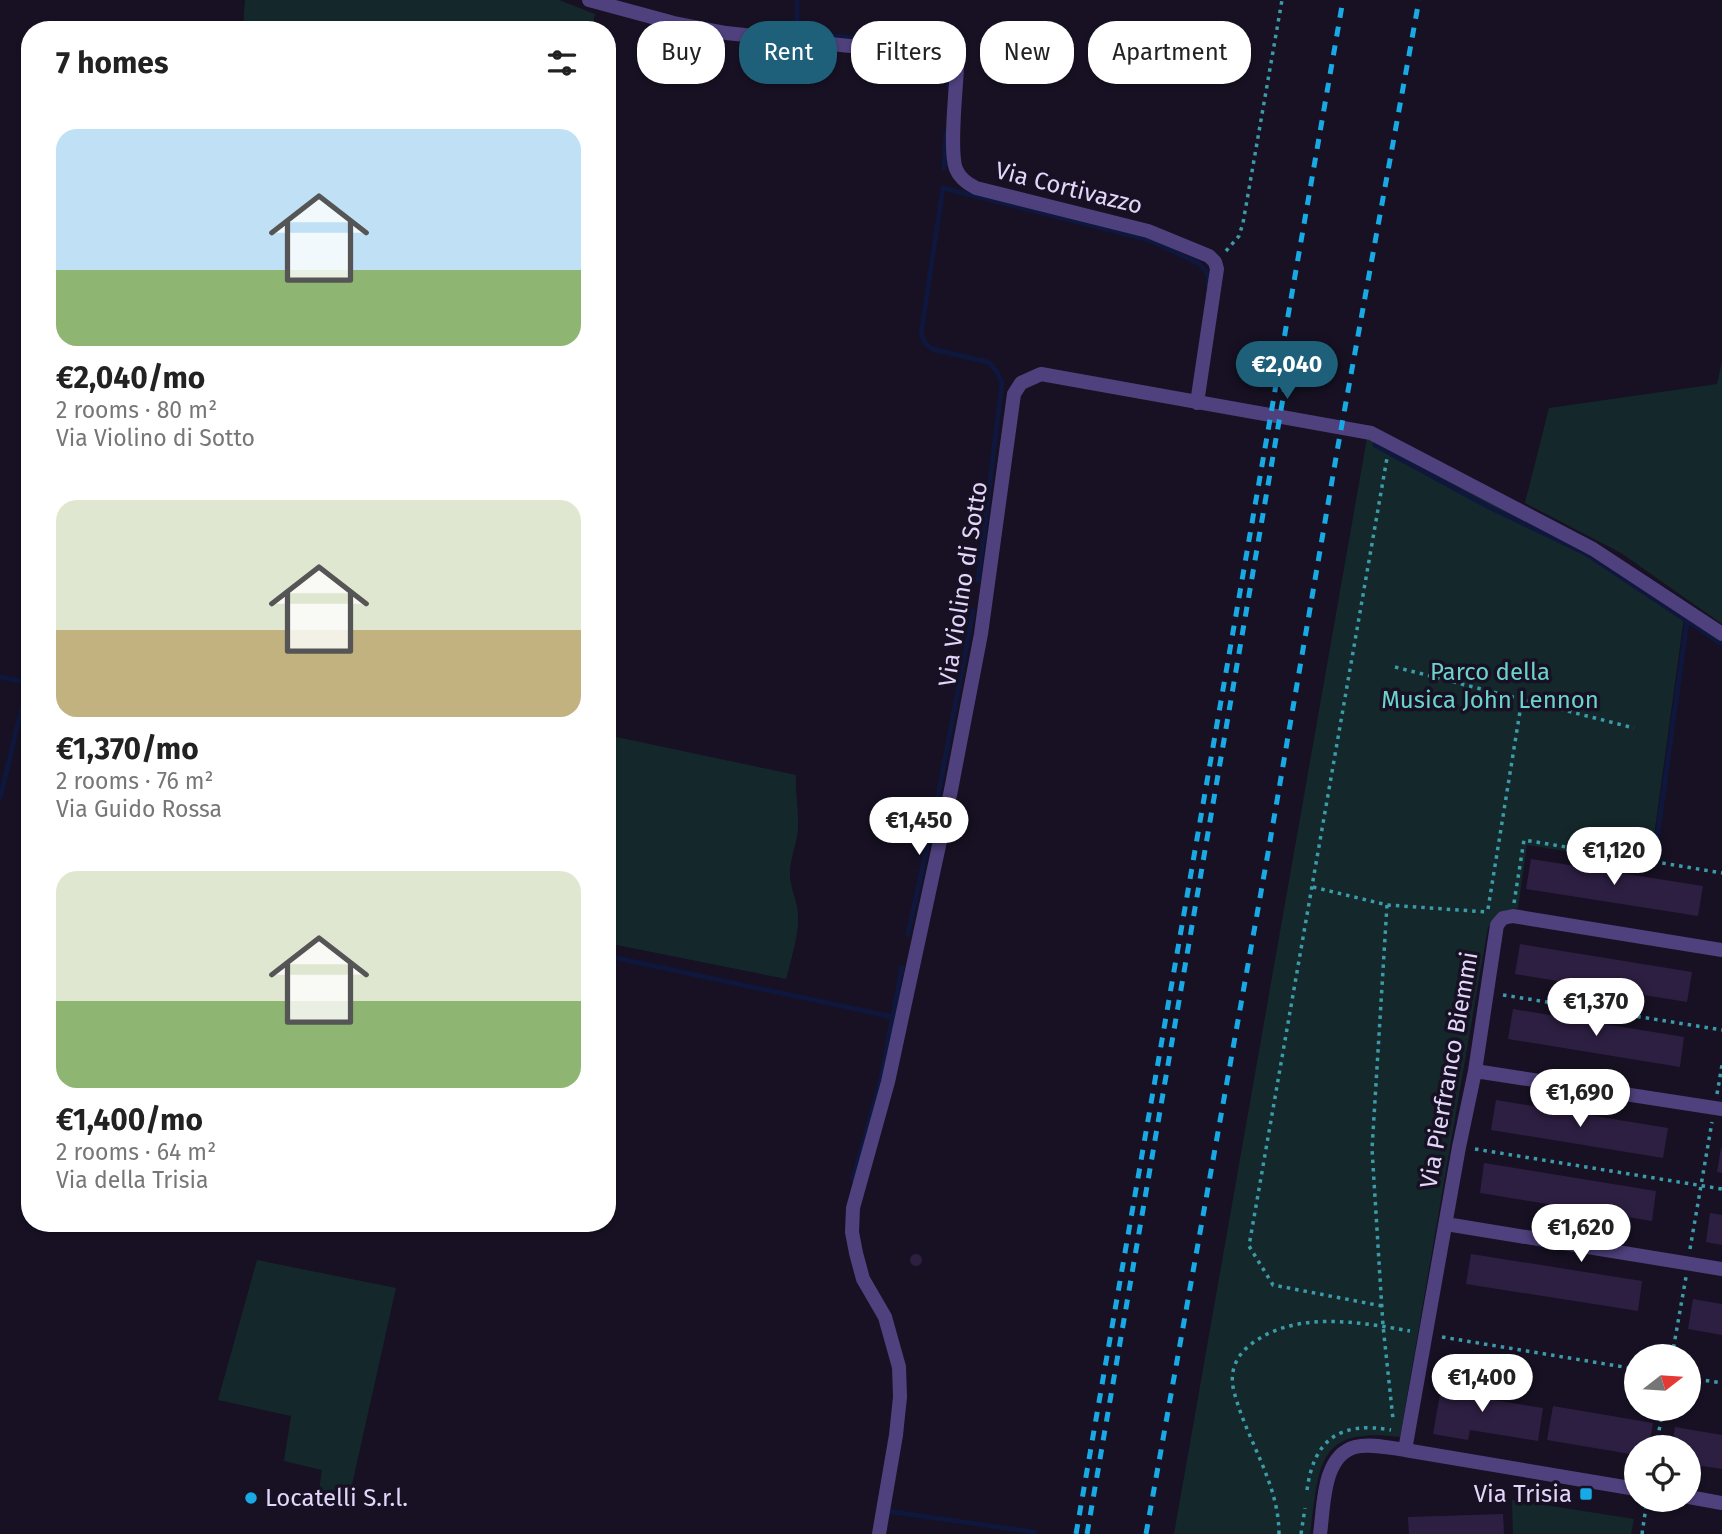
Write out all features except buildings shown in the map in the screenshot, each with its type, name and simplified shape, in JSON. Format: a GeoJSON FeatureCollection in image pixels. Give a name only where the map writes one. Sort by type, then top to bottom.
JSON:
{"type":"FeatureCollection","features":[{"type":"Feature","properties":{"kind":"street","name":"Via Cortivazzo"},"geometry":{"type":"LineString","coordinates":[[589,0],[674,23],[726,33],[945,56],[954,62],[957,68],[954,155],[956,170],[966,183],[976,188],[1148,231],[1209,256],[1215,262]]}},
{"type":"Feature","properties":{"kind":"street"},"geometry":{"type":"LineString","coordinates":[[1197,403],[1217,270],[1215,262]]}},
{"type":"Feature","properties":{"kind":"street","name":"Via Violino di Sotto"},"geometry":{"type":"LineString","coordinates":[[879,1534],[896,1435],[900,1397],[899,1367],[885,1317],[863,1279],[852,1232],[853,1208],[888,1082],[951,790],[987,594],[1014,394],[1021,383],[1041,374],[1371,433],[1593,549],[1722,634]]}},
{"type":"Feature","properties":{"kind":"street"},"geometry":{"type":"LineString","coordinates":[[1513,916],[1722,950]]}},
{"type":"Feature","properties":{"kind":"street","name":"Via Pierfranco Biemmi"},"geometry":{"type":"LineString","coordinates":[[1405,1450],[1475,1072],[1497,925],[1503,918],[1513,916]]}},
{"type":"Feature","properties":{"kind":"street"},"geometry":{"type":"LineString","coordinates":[[1475,1072],[1718,1109]]}},
{"type":"Feature","properties":{"kind":"street"},"geometry":{"type":"LineString","coordinates":[[1446,1224],[1722,1269]]}},
{"type":"Feature","properties":{"kind":"street"},"geometry":{"type":"LineString","coordinates":[[1320,1534],[1329,1474],[1343,1453],[1354,1447],[1405,1450],[1624,1487]]}},
{"type":"Feature","properties":{"kind":"street"},"geometry":{"type":"LineString","coordinates":[[1701,1499],[1722,1503]]}},
{"type":"Feature","properties":{"kind":"path"},"geometry":{"type":"LineString","coordinates":[[1215,262],[1239,236],[1243,223],[1282,0]]}},
{"type":"Feature","properties":{"kind":"path"},"geometry":{"type":"LineString","coordinates":[[1382,1306],[1273,1285],[1249,1246],[1387,467]]}},
{"type":"Feature","properties":{"kind":"path"},"geometry":{"type":"LineString","coordinates":[[1395,667],[1634,728]]}},
{"type":"Feature","properties":{"kind":"path"},"geometry":{"type":"LineString","coordinates":[[1497,925],[1488,912],[1522,698]]}},
{"type":"Feature","properties":{"kind":"path"},"geometry":{"type":"LineString","coordinates":[[1513,916],[1524,841],[1722,873]]}},
{"type":"Feature","properties":{"kind":"path"},"geometry":{"type":"LineString","coordinates":[[1312,887],[1387,905],[1488,912]]}},
{"type":"Feature","properties":{"kind":"path"},"geometry":{"type":"LineString","coordinates":[[1301,1534],[1310,1475],[1315,1457],[1325,1444],[1339,1434],[1356,1428],[1395,1430],[1383,1326],[1372,1149],[1387,905]]}},
{"type":"Feature","properties":{"kind":"path"},"geometry":{"type":"LineString","coordinates":[[1486,992],[1722,1030]]}},
{"type":"Feature","properties":{"kind":"path"},"geometry":{"type":"LineString","coordinates":[[1674,1344],[1701,1186],[1718,1109],[1722,1065]]}},
{"type":"Feature","properties":{"kind":"path"},"geometry":{"type":"LineString","coordinates":[[1459,1147],[1722,1189]]}},
{"type":"Feature","properties":{"kind":"path"},"geometry":{"type":"LineString","coordinates":[[1279,1534],[1275,1502],[1233,1383],[1233,1370],[1238,1357],[1260,1337],[1286,1326],[1343,1321],[1624,1367]]}},
{"type":"Feature","properties":{"kind":"path"},"geometry":{"type":"LineString","coordinates":[[1701,1380],[1722,1383]]}},
{"type":"Feature","properties":{"kind":"path"},"geometry":{"type":"LineString","coordinates":[[1642,1534],[1645,1512]]}},
{"type":"Feature","properties":{"kind":"green space"},"geometry":{"type":"Polygon","coordinates":[[[245,0],[559,0],[595,14],[593,21],[244,21],[245,0]]]}},
{"type":"Feature","properties":{"kind":"green space"},"geometry":{"type":"Polygon","coordinates":[[[1722,362],[1722,624],[1621,553],[1525,503],[1549,408],[1717,384],[1722,362]]]}},
{"type":"Feature","properties":{"kind":"green space","name":"Parco della Musica John Lennon"},"geometry":{"type":"Polygon","coordinates":[[[1367,438],[1586,550],[1684,617],[1650,865],[1527,845],[1518,908],[1499,913],[1488,927],[1400,1437],[1372,1435],[1351,1438],[1337,1445],[1327,1456],[1320,1471],[1310,1534],[1174,1534],[1367,438]]]}},
{"type":"Feature","properties":{"kind":"green space"},"geometry":{"type":"Polygon","coordinates":[[[616,737],[796,775],[798,829],[790,878],[798,910],[798,923],[786,979],[616,945],[616,737]]]}},
{"type":"Feature","properties":{"kind":"green space"},"geometry":{"type":"Polygon","coordinates":[[[257,1260],[396,1288],[349,1498],[319,1491],[322,1470],[284,1461],[291,1416],[218,1400],[257,1260]]]}},
{"type":"Feature","properties":{"kind":"green space"},"geometry":{"type":"Polygon","coordinates":[[[1512,1500],[1634,1519],[1631,1534],[1513,1534],[1512,1500]]]}},
{"type":"Feature","properties":{"kind":"waterway"},"geometry":{"type":"LineString","coordinates":[[797,0],[797,32],[851,38]]}},
{"type":"Feature","properties":{"kind":"waterway"},"geometry":{"type":"LineString","coordinates":[[949,84],[949,88]]}},
{"type":"Feature","properties":{"kind":"waterway"},"geometry":{"type":"LineString","coordinates":[[944,168],[946,133]]}},
{"type":"Feature","properties":{"kind":"waterway"},"geometry":{"type":"LineString","coordinates":[[978,580],[1002,383],[988,362],[932,349],[921,334],[943,188],[1149,240],[1198,263],[1209,278],[1208,284]]}},
{"type":"Feature","properties":{"kind":"waterway"},"geometry":{"type":"LineString","coordinates":[[1375,445],[1487,506],[1585,553],[1722,644]]}},
{"type":"Feature","properties":{"kind":"waterway"},"geometry":{"type":"LineString","coordinates":[[908,934],[937,802],[973,611]]}},
{"type":"Feature","properties":{"kind":"waterway"},"geometry":{"type":"LineString","coordinates":[[1655,853],[1687,622]]}},
{"type":"Feature","properties":{"kind":"waterway"},"geometry":{"type":"LineString","coordinates":[[0,677],[21,682]]}},
{"type":"Feature","properties":{"kind":"waterway"},"geometry":{"type":"LineString","coordinates":[[0,798],[21,712]]}},
{"type":"Feature","properties":{"kind":"waterway"},"geometry":{"type":"LineString","coordinates":[[616,958],[893,1017]]}},
{"type":"Feature","properties":{"kind":"waterway"},"geometry":{"type":"LineString","coordinates":[[853,1179],[881,1080],[902,967]]}},
{"type":"Feature","properties":{"kind":"waterway"},"geometry":{"type":"LineString","coordinates":[[886,1511],[1034,1532]]}},
{"type":"Feature","properties":{"kind":"railway"},"geometry":{"type":"LineString","coordinates":[[1076,1534],[1343,0]]}},
{"type":"Feature","properties":{"kind":"railway"},"geometry":{"type":"LineString","coordinates":[[1146,1534],[1419,0]]}},
{"type":"Feature","properties":{"kind":"railway"},"geometry":{"type":"LineString","coordinates":[[1087,1534],[1287,375]]}},
{"type":"Feature","properties":{"kind":"place","name":"Via Trisia"},"geometry":{"type":"Point","coordinates":[1586,1494]}},
{"type":"Feature","properties":{"kind":"place","name":"Locatelli S.r.l."},"geometry":{"type":"Point","coordinates":[251,1498]}}]}
